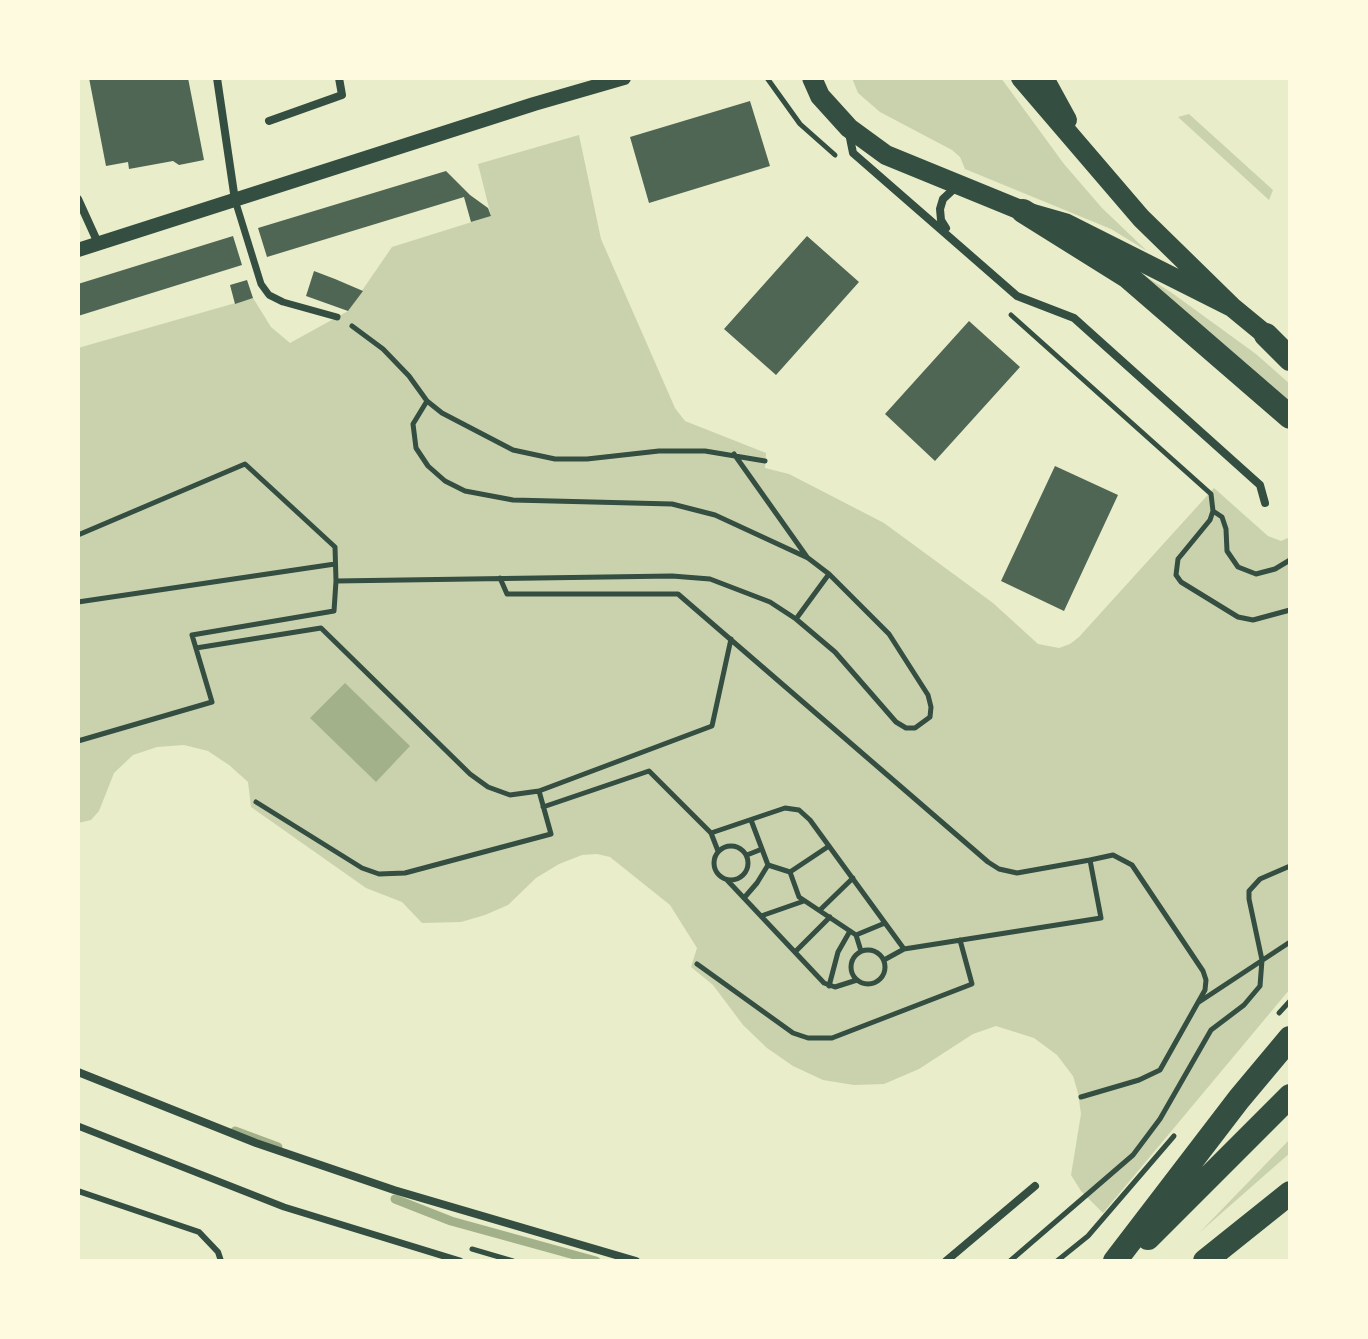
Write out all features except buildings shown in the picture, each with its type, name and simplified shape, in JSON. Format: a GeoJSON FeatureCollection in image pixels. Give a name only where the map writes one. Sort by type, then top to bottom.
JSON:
{"type":"FeatureCollection","features":[{"type":"Feature","properties":{"kind":"highway"},"geometry":{"type":"LineString","coordinates":[[1023,211],[1127,276],[1290,417]]}},
{"type":"Feature","properties":{"kind":"highway"},"geometry":{"type":"LineString","coordinates":[[1258,328],[1290,346]]}},
{"type":"Feature","properties":{"kind":"highway"},"geometry":{"type":"LineString","coordinates":[[1258,328],[1290,356]]}},
{"type":"Feature","properties":{"kind":"highway"},"geometry":{"type":"LineString","coordinates":[[1115,1261],[1239,1099],[1290,1038]]}},
{"type":"Feature","properties":{"kind":"highway"},"geometry":{"type":"LineString","coordinates":[[1125,1261],[1290,1096]]}},
{"type":"Feature","properties":{"kind":"highway"},"geometry":{"type":"LineString","coordinates":[[1205,1261],[1290,1193]]}},
{"type":"Feature","properties":{"kind":"main road"},"geometry":{"type":"LineString","coordinates":[[812,78],[820,96],[849,128],[886,155],[1023,211],[1065,223],[1232,307]]}},
{"type":"Feature","properties":{"kind":"main road"},"geometry":{"type":"LineString","coordinates":[[1021,78],[1141,218],[1232,307],[1258,328]]}},
{"type":"Feature","properties":{"kind":"main road"},"geometry":{"type":"LineString","coordinates":[[1044,78],[1088,158]]}},
{"type":"Feature","properties":{"kind":"street"},"geometry":{"type":"LineString","coordinates":[[217,78],[235,200],[261,284],[269,295],[283,302],[337,317]]}},
{"type":"Feature","properties":{"kind":"street"},"geometry":{"type":"LineString","coordinates":[[269,121],[342,95],[339,78]]}},
{"type":"Feature","properties":{"kind":"street"},"geometry":{"type":"LineString","coordinates":[[78,250],[598,81],[624,78]]}},
{"type":"Feature","properties":{"kind":"street"},"geometry":{"type":"LineString","coordinates":[[849,128],[853,153],[1017,296],[1074,318],[1260,485],[1265,503]]}},
{"type":"Feature","properties":{"kind":"street"},"geometry":{"type":"LineString","coordinates":[[953,239],[941,220],[940,209],[943,199],[958,185]]}},
{"type":"Feature","properties":{"kind":"street"},"geometry":{"type":"LineString","coordinates":[[78,199],[98,243]]}},
{"type":"Feature","properties":{"kind":"street"},"geometry":{"type":"LineString","coordinates":[[78,1072],[256,1143],[380,1186],[636,1261]]}},
{"type":"Feature","properties":{"kind":"street"},"geometry":{"type":"LineString","coordinates":[[78,1126],[284,1207],[460,1261]]}},
{"type":"Feature","properties":{"kind":"street"},"geometry":{"type":"LineString","coordinates":[[946,1261],[1035,1186]]}},
{"type":"Feature","properties":{"kind":"lane"},"geometry":{"type":"LineString","coordinates":[[78,1191],[199,1232],[218,1252],[221,1261]]}},
{"type":"Feature","properties":{"kind":"path"},"geometry":{"type":"LineString","coordinates":[[767,78],[800,124],[836,156]]}},
{"type":"Feature","properties":{"kind":"path"},"geometry":{"type":"LineString","coordinates":[[1000,304],[1211,494],[1213,511],[1210,520],[1178,559],[1176,575],[1181,582],[1238,617],[1253,620],[1290,610]]}},
{"type":"Feature","properties":{"kind":"path"},"geometry":{"type":"LineString","coordinates":[[337,317],[383,349],[409,376],[427,401],[442,413],[531,456],[587,459],[659,451],[734,454],[765,461]]}},
{"type":"Feature","properties":{"kind":"path"},"geometry":{"type":"LineString","coordinates":[[336,581],[672,576],[710,579],[770,602],[796,619],[835,652],[896,722],[906,728],[915,728],[930,717],[928,695],[889,634],[829,574],[808,558],[715,515],[672,504],[513,500],[465,491],[436,473],[416,448],[413,424],[427,401]]}},
{"type":"Feature","properties":{"kind":"path"},"geometry":{"type":"LineString","coordinates":[[734,454],[808,558]]}},
{"type":"Feature","properties":{"kind":"path"},"geometry":{"type":"LineString","coordinates":[[78,535],[245,464],[335,547],[336,581],[334,611],[192,635],[212,702],[78,741]]}},
{"type":"Feature","properties":{"kind":"path"},"geometry":{"type":"LineString","coordinates":[[1213,511],[1222,517],[1227,551],[1238,567],[1256,574],[1275,569],[1290,560]]}},
{"type":"Feature","properties":{"kind":"path"},"geometry":{"type":"LineString","coordinates":[[78,602],[335,564]]}},
{"type":"Feature","properties":{"kind":"path"},"geometry":{"type":"LineString","coordinates":[[796,619],[829,574]]}},
{"type":"Feature","properties":{"kind":"path"},"geometry":{"type":"LineString","coordinates":[[500,578],[507,594],[678,594],[999,869],[1017,873],[1113,855],[1123,859],[1139,874],[1203,971],[1205,990],[1160,1070],[1139,1080],[1081,1097]]}},
{"type":"Feature","properties":{"kind":"path"},"geometry":{"type":"LineString","coordinates":[[196,648],[321,628],[470,774],[488,787],[510,795],[539,791],[712,726],[731,639]]}},
{"type":"Feature","properties":{"kind":"path"},"geometry":{"type":"LineString","coordinates":[[543,807],[649,771],[711,833],[718,851]]}},
{"type":"Feature","properties":{"kind":"path"},"geometry":{"type":"LineString","coordinates":[[256,802],[362,868],[379,874],[405,873],[551,834],[539,791]]}},
{"type":"Feature","properties":{"kind":"path"},"geometry":{"type":"LineString","coordinates":[[711,833],[785,808],[799,810],[810,820],[904,949]]}},
{"type":"Feature","properties":{"kind":"path"},"geometry":{"type":"LineString","coordinates":[[751,820],[768,865]]}},
{"type":"Feature","properties":{"kind":"path"},"geometry":{"type":"LineString","coordinates":[[727,880],[737,879],[748,868],[743,849],[730,845],[718,851],[714,859],[714,868],[719,876],[727,880],[829,986],[857,980]]}},
{"type":"Feature","properties":{"kind":"path"},"geometry":{"type":"LineString","coordinates":[[790,872],[829,846]]}},
{"type":"Feature","properties":{"kind":"path"},"geometry":{"type":"LineString","coordinates":[[747,855],[762,849]]}},
{"type":"Feature","properties":{"kind":"path"},"geometry":{"type":"LineString","coordinates":[[884,960],[904,949],[1101,918],[1090,860]]}},
{"type":"Feature","properties":{"kind":"path"},"geometry":{"type":"LineString","coordinates":[[768,865],[790,872]]}},
{"type":"Feature","properties":{"kind":"path"},"geometry":{"type":"LineString","coordinates":[[744,898],[768,865]]}},
{"type":"Feature","properties":{"kind":"path"},"geometry":{"type":"LineString","coordinates":[[1010,1261],[1100,1186],[1143,1144],[1211,1030],[1244,1005],[1260,986],[1262,960],[1249,891],[1260,879],[1290,866]]}},
{"type":"Feature","properties":{"kind":"path"},"geometry":{"type":"LineString","coordinates":[[790,872],[799,897],[856,935],[861,951]]}},
{"type":"Feature","properties":{"kind":"path"},"geometry":{"type":"LineString","coordinates":[[820,910],[853,878]]}},
{"type":"Feature","properties":{"kind":"path"},"geometry":{"type":"LineString","coordinates":[[761,916],[805,901]]}},
{"type":"Feature","properties":{"kind":"path"},"geometry":{"type":"LineString","coordinates":[[795,952],[830,917]]}},
{"type":"Feature","properties":{"kind":"path"},"geometry":{"type":"LineString","coordinates":[[856,935],[885,923]]}},
{"type":"Feature","properties":{"kind":"path"},"geometry":{"type":"LineString","coordinates":[[829,986],[838,952],[850,931]]}},
{"type":"Feature","properties":{"kind":"path"},"geometry":{"type":"LineString","coordinates":[[697,964],[793,1033],[808,1038],[832,1038],[972,984],[960,940]]}},
{"type":"Feature","properties":{"kind":"path"},"geometry":{"type":"LineString","coordinates":[[1199,1003],[1290,942]]}},
{"type":"Feature","properties":{"kind":"path"},"geometry":{"type":"LineString","coordinates":[[861,951],[874,951],[884,960],[886,966],[882,979],[874,984],[865,984],[852,973],[851,963],[861,951]]}},
{"type":"Feature","properties":{"kind":"shaded area"},"geometry":{"type":"Polygon","coordinates":[[[852,78],[1001,78],[1064,164],[1102,208],[1147,251],[1111,229],[965,169],[960,157],[952,150],[880,112],[858,93],[852,78]]]}},
{"type":"Feature","properties":{"kind":"shaded area"},"geometry":{"type":"Polygon","coordinates":[[[1189,114],[1273,190],[1269,200],[1178,117],[1189,114]]]}},
{"type":"Feature","properties":{"kind":"shaded area"},"geometry":{"type":"Polygon","coordinates":[[[579,135],[601,239],[675,408],[685,421],[766,453],[765,468],[789,474],[884,523],[993,603],[1038,644],[1059,648],[1079,637],[1214,488],[1268,536],[1281,541],[1290,537],[1290,989],[1103,1213],[1081,1191],[1071,1175],[1081,1114],[1073,1076],[1057,1055],[1034,1038],[996,1026],[973,1034],[919,1069],[884,1084],[854,1085],[823,1080],[793,1066],[767,1048],[743,1025],[713,985],[691,967],[697,948],[670,905],[610,857],[582,855],[559,864],[536,878],[508,905],[485,915],[461,922],[422,923],[402,902],[366,888],[251,807],[248,782],[229,765],[208,751],[184,745],[157,747],[133,755],[114,773],[99,811],[91,820],[78,823],[78,348],[253,298],[271,327],[290,343],[348,311],[392,247],[491,216],[478,164],[579,135]]]}},
{"type":"Feature","properties":{"kind":"shaded area"},"geometry":{"type":"Polygon","coordinates":[[[1109,253],[1172,293],[1256,354],[1290,384],[1290,404],[1109,253]]]}},
{"type":"Feature","properties":{"kind":"shaded area"},"geometry":{"type":"Polygon","coordinates":[[[345,683],[410,746],[376,782],[310,718],[345,683]]]}},
{"type":"Feature","properties":{"kind":"shaded area"},"geometry":{"type":"Polygon","coordinates":[[[1290,1139],[1290,1153],[1200,1232],[1290,1139]]]}},
{"type":"Feature","properties":{"kind":"waterway"},"geometry":{"type":"LineString","coordinates":[[235,1131],[278,1147]]}},
{"type":"Feature","properties":{"kind":"waterway"},"geometry":{"type":"LineString","coordinates":[[395,1199],[451,1221],[596,1261]]}}]}
